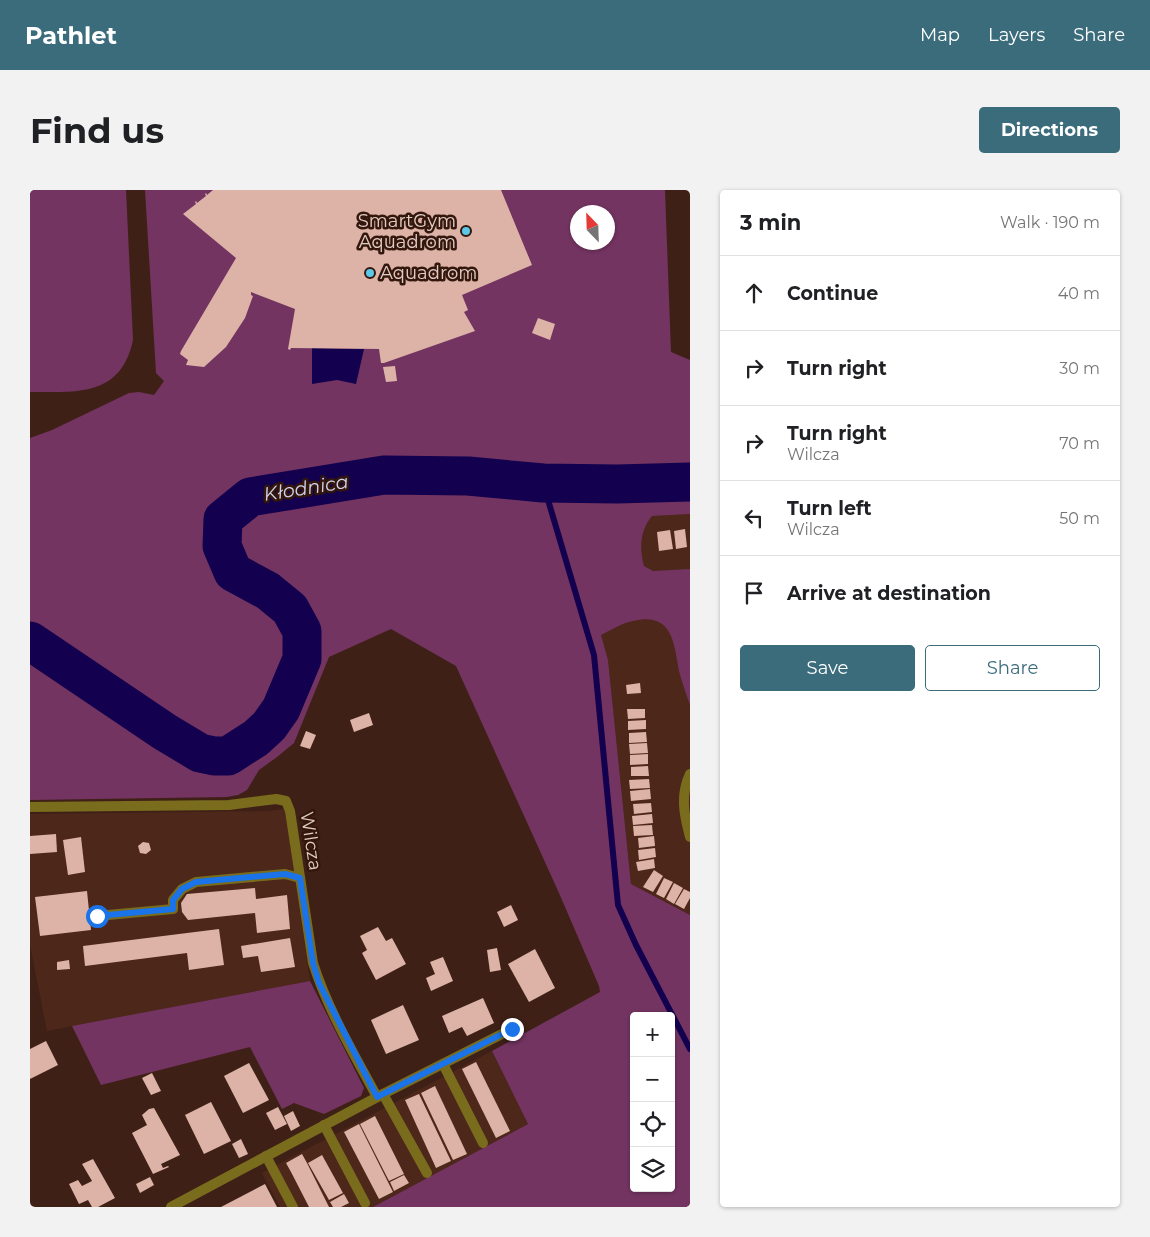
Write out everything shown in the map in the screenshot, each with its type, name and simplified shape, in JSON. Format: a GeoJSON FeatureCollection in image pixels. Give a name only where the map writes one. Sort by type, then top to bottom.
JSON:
{"type":"FeatureCollection","features":[{"type":"Feature","properties":{"kind":"street"},"geometry":{"type":"LineString","coordinates":[[690,774],[685,785],[684,812],[690,837]]}},
{"type":"Feature","properties":{"kind":"street","name":"Wilcza"},"geometry":{"type":"LineString","coordinates":[[30,807],[229,805],[281,799],[286,801],[289,805],[313,963],[319,983],[380,1095],[427,1173]]}},
{"type":"Feature","properties":{"kind":"street"},"geometry":{"type":"LineString","coordinates":[[97,916],[173,909],[173,900],[182,889],[196,882],[285,874],[300,878]]}},
{"type":"Feature","properties":{"kind":"street"},"geometry":{"type":"LineString","coordinates":[[171,1207],[380,1095],[512,1029]]}},
{"type":"Feature","properties":{"kind":"street"},"geometry":{"type":"LineString","coordinates":[[443,1064],[483,1142]]}},
{"type":"Feature","properties":{"kind":"street"},"geometry":{"type":"LineString","coordinates":[[324,1125],[365,1203]]}},
{"type":"Feature","properties":{"kind":"street"},"geometry":{"type":"LineString","coordinates":[[266,1156],[293,1207]]}},
{"type":"Feature","properties":{"kind":"shaded area"},"geometry":{"type":"Polygon","coordinates":[[[30,190],[126,190],[133,340],[127,359],[118,372],[108,382],[95,387],[80,391],[30,392],[30,190]]]}},
{"type":"Feature","properties":{"kind":"shaded area"},"geometry":{"type":"Polygon","coordinates":[[[145,190],[665,190],[671,352],[690,360],[690,480],[543,481],[469,474],[384,473],[250,496],[222,519],[221,546],[233,574],[267,593],[290,611],[300,632],[300,659],[280,709],[269,725],[255,737],[228,754],[214,754],[201,751],[30,634],[30,438],[52,430],[129,393],[139,392],[154,395],[164,381],[156,373],[145,190]]]}},
{"type":"Feature","properties":{"kind":"shaded area"},"geometry":{"type":"Polygon","coordinates":[[[312,348],[364,349],[356,384],[337,380],[312,384],[312,348]]]}},
{"type":"Feature","properties":{"kind":"shaded area"},"geometry":{"type":"Polygon","coordinates":[[[384,477],[469,479],[545,485],[690,484],[690,514],[652,516],[643,533],[641,553],[644,566],[653,571],[690,569],[690,705],[679,671],[673,640],[663,625],[646,619],[633,621],[601,635],[608,660],[631,884],[690,915],[690,1207],[373,1207],[528,1124],[492,1051],[600,992],[559,893],[456,666],[391,629],[329,657],[294,743],[259,770],[247,790],[238,795],[227,797],[30,800],[30,647],[199,755],[214,758],[229,757],[258,739],[271,726],[282,709],[303,659],[303,631],[292,608],[269,589],[234,570],[224,546],[225,520],[251,498],[384,477]]]}},
{"type":"Feature","properties":{"kind":"shaded area"},"geometry":{"type":"Polygon","coordinates":[[[690,514],[690,915],[631,884],[608,660],[568,520],[690,514]]]}},
{"type":"Feature","properties":{"kind":"shaded area"},"geometry":{"type":"Polygon","coordinates":[[[285,809],[310,981],[47,1031],[30,945],[30,814],[267,811],[285,809]]]}},
{"type":"Feature","properties":{"kind":"shaded area"},"geometry":{"type":"Polygon","coordinates":[[[310,981],[364,1088],[361,1096],[324,1114],[294,1103],[282,1109],[250,1047],[101,1085],[72,1026],[310,981]]]}},
{"type":"Feature","properties":{"kind":"shaded area"},"geometry":{"type":"Polygon","coordinates":[[[492,1051],[528,1124],[373,1207],[280,1207],[262,1173],[492,1051]]]}},
{"type":"Feature","properties":{"kind":"building","name":"Aquadrom"},"geometry":{"type":"Polygon","coordinates":[[[213,190],[501,190],[532,265],[462,295],[468,310],[464,312],[475,331],[384,363],[381,363],[379,349],[288,349],[295,309],[251,292],[253,296],[245,318],[226,347],[204,367],[186,365],[188,360],[180,354],[181,351],[236,258],[183,214],[196,204],[196,201],[197,203],[206,196],[206,193],[207,195],[213,190]]]}},
{"type":"Feature","properties":{"kind":"building"},"geometry":{"type":"Polygon","coordinates":[[[538,318],[555,324],[550,340],[532,333],[538,318]]]}},
{"type":"Feature","properties":{"kind":"building"},"geometry":{"type":"Polygon","coordinates":[[[395,366],[397,381],[386,382],[383,367],[395,366]]]}},
{"type":"Feature","properties":{"kind":"building"},"geometry":{"type":"Polygon","coordinates":[[[685,529],[687,547],[676,549],[674,531],[685,529]]]}},
{"type":"Feature","properties":{"kind":"building"},"geometry":{"type":"Polygon","coordinates":[[[670,530],[673,549],[659,551],[657,532],[670,530]]]}},
{"type":"Feature","properties":{"kind":"building"},"geometry":{"type":"Polygon","coordinates":[[[640,683],[641,693],[627,694],[626,685],[640,683]]]}},
{"type":"Feature","properties":{"kind":"building"},"geometry":{"type":"Polygon","coordinates":[[[627,709],[645,709],[645,718],[628,719],[627,709]]]}},
{"type":"Feature","properties":{"kind":"building"},"geometry":{"type":"Polygon","coordinates":[[[369,713],[373,725],[354,732],[350,720],[369,713]]]}},
{"type":"Feature","properties":{"kind":"building"},"geometry":{"type":"Polygon","coordinates":[[[646,720],[646,729],[628,730],[628,721],[646,720]]]}},
{"type":"Feature","properties":{"kind":"building"},"geometry":{"type":"Polygon","coordinates":[[[306,731],[316,735],[310,749],[300,746],[306,731]]]}},
{"type":"Feature","properties":{"kind":"building"},"geometry":{"type":"Polygon","coordinates":[[[646,732],[647,742],[629,743],[629,733],[646,732]]]}},
{"type":"Feature","properties":{"kind":"building"},"geometry":{"type":"Polygon","coordinates":[[[647,743],[648,753],[630,754],[629,744],[647,743]]]}},
{"type":"Feature","properties":{"kind":"building"},"geometry":{"type":"Polygon","coordinates":[[[648,754],[648,764],[630,765],[630,755],[648,754]]]}},
{"type":"Feature","properties":{"kind":"building"},"geometry":{"type":"Polygon","coordinates":[[[648,766],[649,776],[631,776],[631,767],[648,766]]]}},
{"type":"Feature","properties":{"kind":"building"},"geometry":{"type":"Polygon","coordinates":[[[649,779],[650,788],[630,789],[629,780],[649,779]]]}},
{"type":"Feature","properties":{"kind":"building"},"geometry":{"type":"Polygon","coordinates":[[[650,789],[651,799],[631,801],[630,791],[650,789]]]}},
{"type":"Feature","properties":{"kind":"building"},"geometry":{"type":"Polygon","coordinates":[[[651,803],[652,812],[634,814],[633,804],[651,803]]]}},
{"type":"Feature","properties":{"kind":"building"},"geometry":{"type":"Polygon","coordinates":[[[652,814],[653,823],[633,825],[632,816],[652,814]]]}},
{"type":"Feature","properties":{"kind":"building"},"geometry":{"type":"Polygon","coordinates":[[[652,825],[653,835],[634,836],[633,826],[652,825]]]}},
{"type":"Feature","properties":{"kind":"building"},"geometry":{"type":"Polygon","coordinates":[[[56,834],[57,852],[30,854],[30,836],[56,834]]]}},
{"type":"Feature","properties":{"kind":"building"},"geometry":{"type":"Polygon","coordinates":[[[654,836],[655,846],[639,848],[638,838],[654,836]]]}},
{"type":"Feature","properties":{"kind":"building"},"geometry":{"type":"Polygon","coordinates":[[[81,837],[85,872],[68,875],[63,840],[81,837]]]}},
{"type":"Feature","properties":{"kind":"building"},"geometry":{"type":"Polygon","coordinates":[[[143,842],[149,843],[151,850],[146,854],[140,853],[138,846],[143,842]]]}},
{"type":"Feature","properties":{"kind":"building"},"geometry":{"type":"Polygon","coordinates":[[[655,848],[656,857],[639,860],[638,850],[655,848]]]}},
{"type":"Feature","properties":{"kind":"building"},"geometry":{"type":"Polygon","coordinates":[[[654,859],[655,868],[638,871],[636,862],[654,859]]]}},
{"type":"Feature","properties":{"kind":"building"},"geometry":{"type":"Polygon","coordinates":[[[654,870],[663,876],[653,892],[643,887],[654,870]]]}},
{"type":"Feature","properties":{"kind":"building"},"geometry":{"type":"Polygon","coordinates":[[[664,878],[673,882],[664,898],[656,894],[664,878]]]}},
{"type":"Feature","properties":{"kind":"building"},"geometry":{"type":"Polygon","coordinates":[[[674,883],[683,888],[674,904],[666,899],[674,883]]]}},
{"type":"Feature","properties":{"kind":"building"},"geometry":{"type":"Polygon","coordinates":[[[255,888],[256,899],[287,895],[290,929],[257,933],[255,913],[188,920],[182,912],[181,903],[187,894],[255,888]]]}},
{"type":"Feature","properties":{"kind":"building"},"geometry":{"type":"Polygon","coordinates":[[[684,889],[690,892],[690,898],[684,909],[675,904],[684,889]]]}},
{"type":"Feature","properties":{"kind":"building"},"geometry":{"type":"Polygon","coordinates":[[[87,891],[91,930],[40,936],[35,897],[87,891]]]}},
{"type":"Feature","properties":{"kind":"building"},"geometry":{"type":"Polygon","coordinates":[[[511,905],[518,920],[504,927],[497,912],[511,905]]]}},
{"type":"Feature","properties":{"kind":"building"},"geometry":{"type":"Polygon","coordinates":[[[378,927],[386,941],[392,938],[406,964],[376,980],[362,953],[367,950],[360,936],[378,927]]]}},
{"type":"Feature","properties":{"kind":"building"},"geometry":{"type":"Polygon","coordinates":[[[219,929],[224,965],[189,970],[187,953],[85,966],[83,946],[219,929]]]}},
{"type":"Feature","properties":{"kind":"building"},"geometry":{"type":"Polygon","coordinates":[[[290,938],[295,967],[261,972],[258,956],[243,958],[241,946],[290,938]]]}},
{"type":"Feature","properties":{"kind":"building"},"geometry":{"type":"Polygon","coordinates":[[[497,948],[501,970],[490,972],[487,950],[497,948]]]}},
{"type":"Feature","properties":{"kind":"building"},"geometry":{"type":"Polygon","coordinates":[[[535,949],[555,988],[529,1002],[508,964],[535,949]]]}},
{"type":"Feature","properties":{"kind":"building"},"geometry":{"type":"Polygon","coordinates":[[[443,957],[453,981],[431,991],[426,978],[435,974],[430,962],[443,957]]]}},
{"type":"Feature","properties":{"kind":"building"},"geometry":{"type":"Polygon","coordinates":[[[69,960],[70,969],[57,970],[57,962],[69,960]]]}},
{"type":"Feature","properties":{"kind":"building"},"geometry":{"type":"Polygon","coordinates":[[[483,998],[494,1023],[467,1036],[462,1027],[449,1033],[442,1016],[483,998]]]}},
{"type":"Feature","properties":{"kind":"building"},"geometry":{"type":"Polygon","coordinates":[[[403,1005],[419,1040],[386,1054],[371,1020],[403,1005]]]}},
{"type":"Feature","properties":{"kind":"building"},"geometry":{"type":"Polygon","coordinates":[[[46,1041],[58,1065],[30,1079],[30,1049],[46,1041]]]}},
{"type":"Feature","properties":{"kind":"building"},"geometry":{"type":"Polygon","coordinates":[[[476,1062],[510,1131],[496,1138],[462,1069],[476,1062]]]}},
{"type":"Feature","properties":{"kind":"building"},"geometry":{"type":"Polygon","coordinates":[[[249,1063],[269,1100],[243,1113],[224,1076],[249,1063]]]}},
{"type":"Feature","properties":{"kind":"building"},"geometry":{"type":"Polygon","coordinates":[[[152,1073],[161,1091],[151,1095],[142,1078],[152,1073]]]}},
{"type":"Feature","properties":{"kind":"building"},"geometry":{"type":"Polygon","coordinates":[[[435,1086],[467,1154],[453,1160],[421,1093],[435,1086]]]}},
{"type":"Feature","properties":{"kind":"building"},"geometry":{"type":"Polygon","coordinates":[[[419,1094],[451,1161],[436,1168],[405,1100],[419,1094]]]}},
{"type":"Feature","properties":{"kind":"building"},"geometry":{"type":"Polygon","coordinates":[[[211,1102],[231,1141],[204,1154],[185,1115],[211,1102]]]}},
{"type":"Feature","properties":{"kind":"building"},"geometry":{"type":"Polygon","coordinates":[[[278,1107],[287,1124],[275,1130],[266,1113],[278,1107]]]}},
{"type":"Feature","properties":{"kind":"building"},"geometry":{"type":"Polygon","coordinates":[[[154,1108],[180,1155],[161,1164],[163,1168],[169,1167],[153,1174],[132,1133],[147,1125],[142,1115],[149,1109],[154,1108]]]}},
{"type":"Feature","properties":{"kind":"building"},"geometry":{"type":"Polygon","coordinates":[[[293,1111],[300,1126],[291,1131],[284,1116],[293,1111]]]}},
{"type":"Feature","properties":{"kind":"building"},"geometry":{"type":"Polygon","coordinates":[[[375,1116],[404,1174],[389,1181],[360,1124],[375,1116]]]}},
{"type":"Feature","properties":{"kind":"building"},"geometry":{"type":"Polygon","coordinates":[[[359,1124],[393,1192],[379,1199],[344,1132],[359,1124]]]}},
{"type":"Feature","properties":{"kind":"building"},"geometry":{"type":"Polygon","coordinates":[[[241,1139],[248,1154],[239,1158],[232,1144],[241,1139]]]}},
{"type":"Feature","properties":{"kind":"building"},"geometry":{"type":"Polygon","coordinates":[[[302,1154],[329,1207],[309,1207],[286,1163],[302,1154]]]}},
{"type":"Feature","properties":{"kind":"building"},"geometry":{"type":"Polygon","coordinates":[[[322,1155],[343,1193],[329,1200],[308,1163],[322,1155]]]}},
{"type":"Feature","properties":{"kind":"building"},"geometry":{"type":"Polygon","coordinates":[[[93,1159],[115,1198],[98,1207],[92,1207],[88,1200],[79,1204],[69,1184],[78,1180],[82,1186],[92,1181],[82,1164],[93,1159]]]}},
{"type":"Feature","properties":{"kind":"building"},"geometry":{"type":"Polygon","coordinates":[[[404,1175],[409,1183],[394,1191],[390,1182],[404,1175]]]}},
{"type":"Feature","properties":{"kind":"building"},"geometry":{"type":"Polygon","coordinates":[[[150,1177],[154,1185],[140,1193],[136,1184],[150,1177]]]}},
{"type":"Feature","properties":{"kind":"building"},"geometry":{"type":"Polygon","coordinates":[[[265,1184],[277,1207],[221,1207],[265,1184]]]}},
{"type":"Feature","properties":{"kind":"building"},"geometry":{"type":"Polygon","coordinates":[[[344,1194],[349,1203],[341,1207],[333,1207],[330,1202],[344,1194]]]}},
{"type":"Feature","properties":{"kind":"waterway","name":"Kłodnica"},"geometry":{"type":"LineString","coordinates":[[30,641],[165,732],[200,753],[228,756],[256,738],[269,726],[281,709],[302,659],[302,631],[290,609],[268,591],[233,572],[222,546],[223,519],[250,497],[384,475],[468,476],[543,483],[617,484],[690,482]]}},
{"type":"Feature","properties":{"kind":"waterway"},"geometry":{"type":"LineString","coordinates":[[543,483],[594,655],[618,905],[636,945],[690,1049]]}},
{"type":"Feature","properties":{"kind":"place","name":"SmartGym Aquadrom"},"geometry":{"type":"Point","coordinates":[466,231]}},
{"type":"Feature","properties":{"kind":"place","name":"Aquadrom"},"geometry":{"type":"Point","coordinates":[370,273]}},
{"type":"Feature","properties":{"kind":"route"},"geometry":{"type":"LineString","coordinates":[[97,916],[173,909],[173,900],[182,889],[196,882],[285,874],[300,878],[313,963],[319,983],[377,1097],[512,1029]]}}]}
